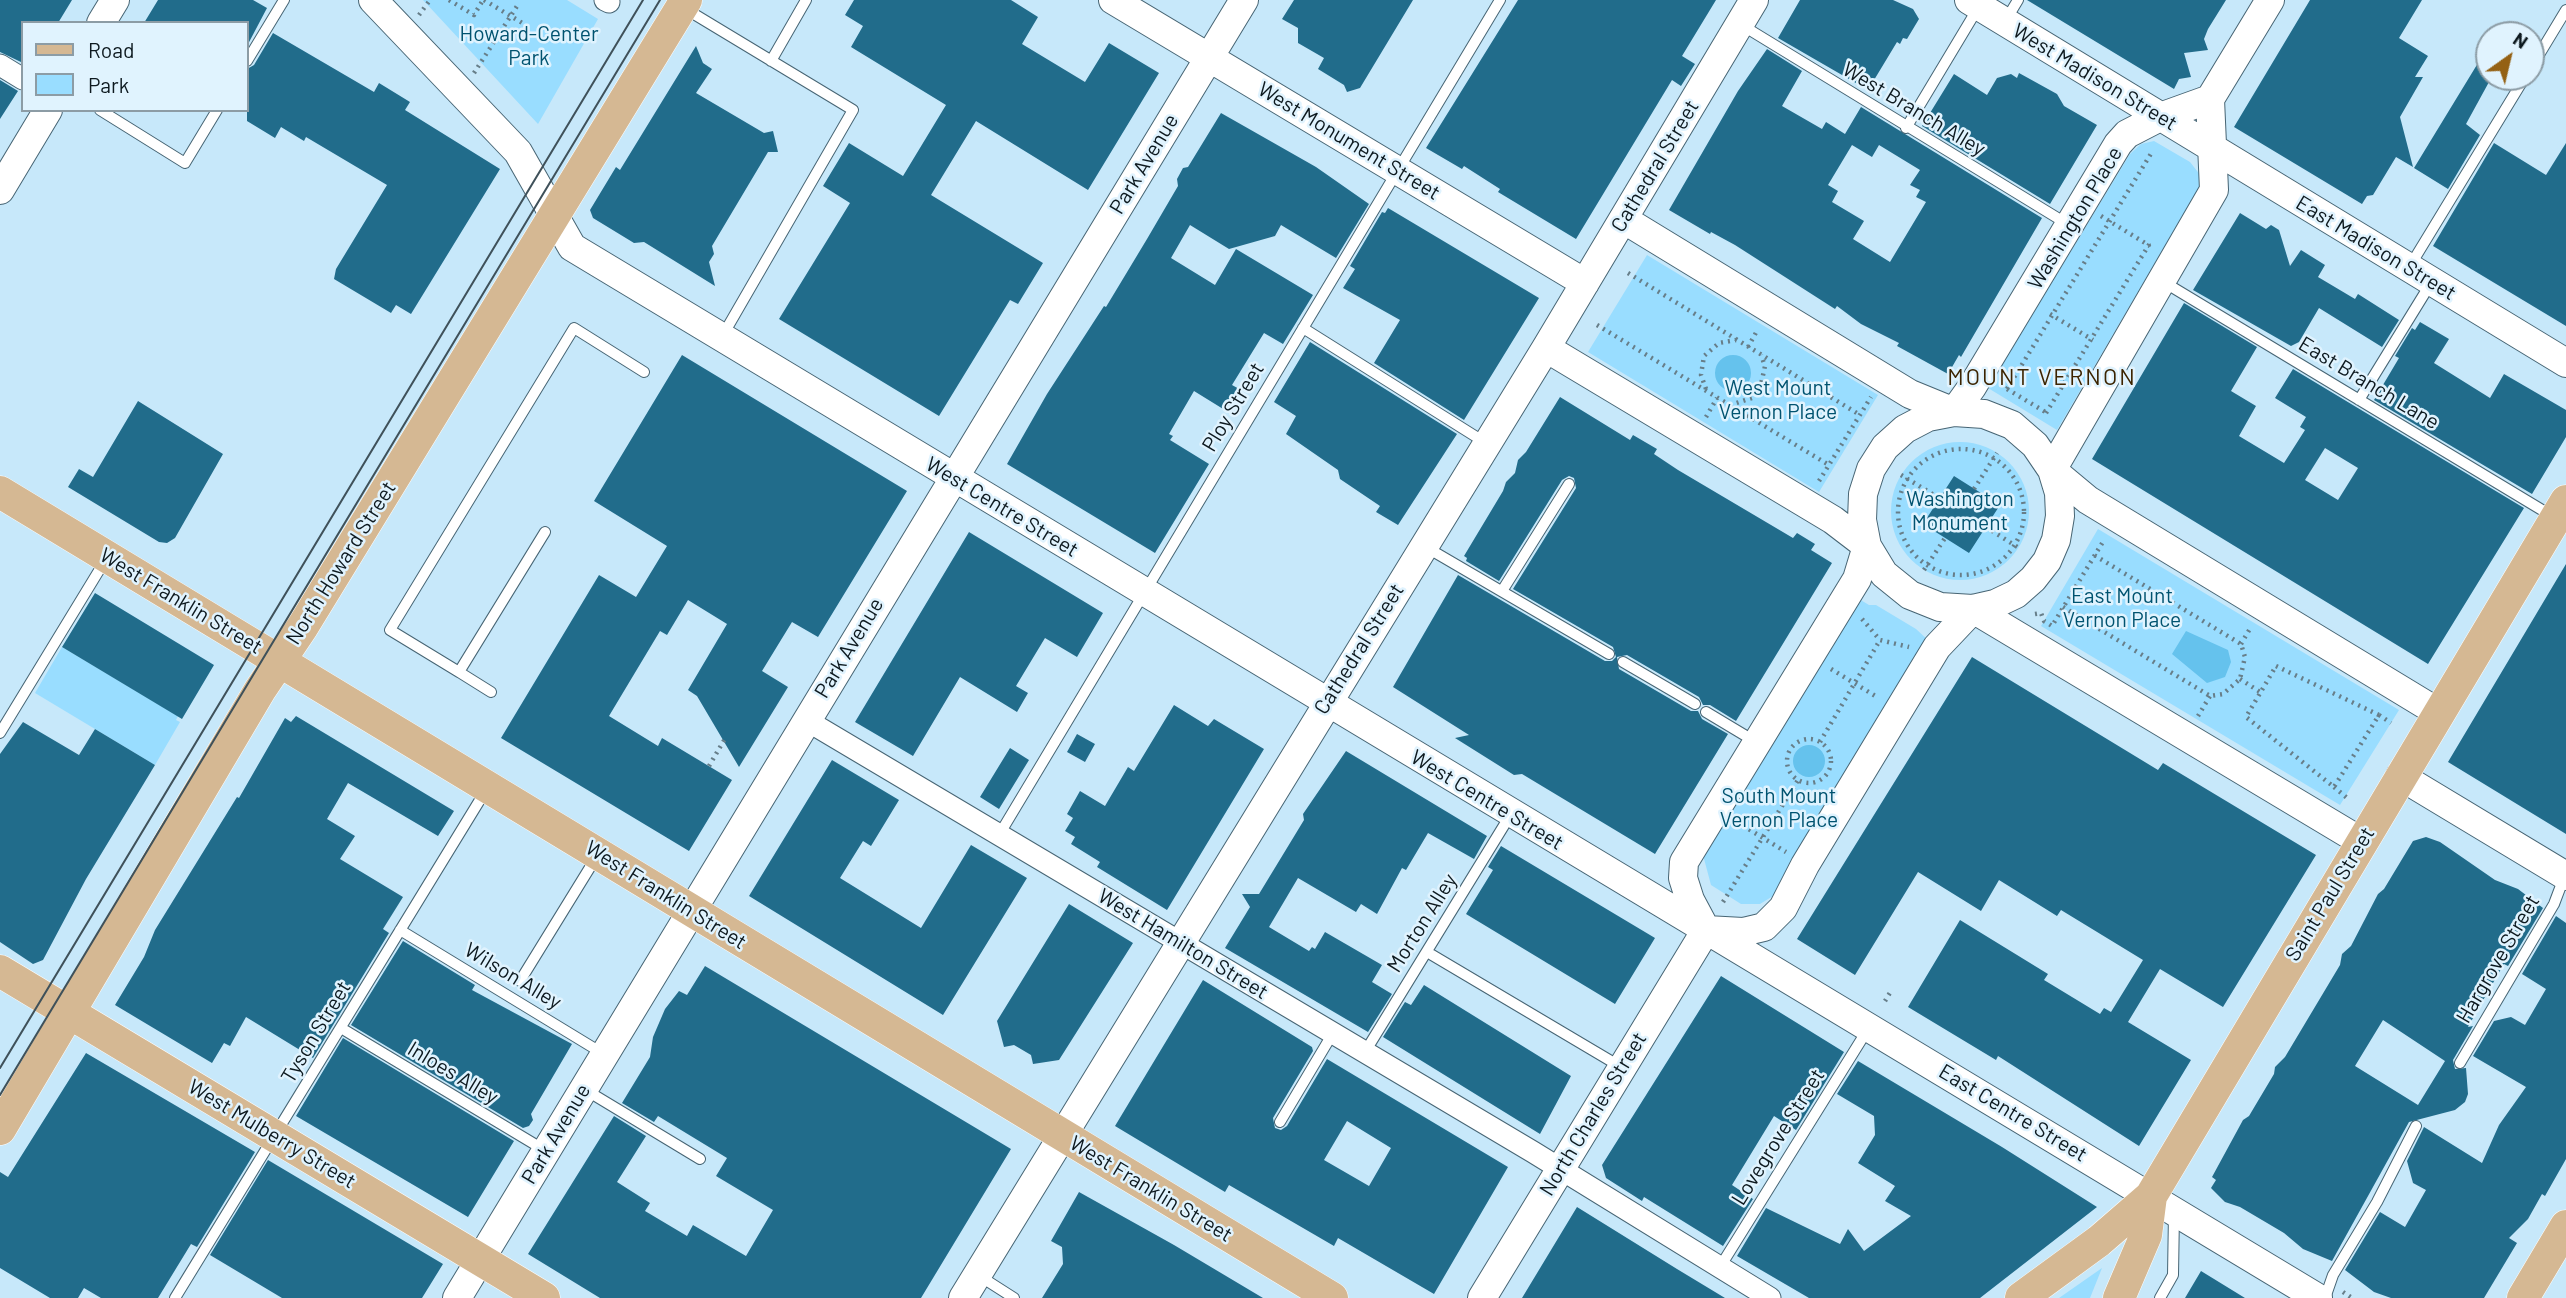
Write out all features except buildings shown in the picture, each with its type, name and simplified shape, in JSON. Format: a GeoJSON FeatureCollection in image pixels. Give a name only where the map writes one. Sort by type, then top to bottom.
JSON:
{"type":"FeatureCollection","features":[{"type":"Feature","properties":{"kind":"main road"},"geometry":{"type":"LineString","coordinates":[[102,21],[115,0]]}},
{"type":"Feature","properties":{"kind":"main road","name":"West Centre Street"},"geometry":{"type":"LineString","coordinates":[[373,0],[518,152],[572,247],[1326,704],[1706,930]]}},
{"type":"Feature","properties":{"kind":"main road","name":"West Monument Street"},"geometry":{"type":"LineString","coordinates":[[1113,0],[1585,283]]}},
{"type":"Feature","properties":{"kind":"main road","name":"Park Avenue"},"geometry":{"type":"LineString","coordinates":[[457,1298],[1244,0]]}},
{"type":"Feature","properties":{"kind":"main road"},"geometry":{"type":"LineString","coordinates":[[2270,0],[2210,99],[2214,190],[2052,470],[2059,493],[2060,516],[2056,540],[2047,561],[2033,579],[2016,594],[1995,604],[1973,609],[1940,607],[1910,595],[1884,574],[1867,546],[1862,520],[1863,494],[1871,469],[1885,447],[1905,429],[1928,417],[1954,412],[1984,414],[2012,425],[2035,445],[2052,470],[2088,500],[2439,713]]}},
{"type":"Feature","properties":{"kind":"main road","name":"West Madison Street"},"geometry":{"type":"LineString","coordinates":[[1974,3],[2012,11],[2185,132]]}},
{"type":"Feature","properties":{"kind":"main road","name":"North Howard Street"},"geometry":{"type":"LineString","coordinates":[[0,1129],[260,690],[281,661],[684,4]]}},
{"type":"Feature","properties":{"kind":"main road","name":"Cathedral Street"},"geometry":{"type":"LineString","coordinates":[[970,1286],[1546,348],[1747,12]]}},
{"type":"Feature","properties":{"kind":"main road","name":"Washington Place"},"geometry":{"type":"LineString","coordinates":[[1954,412],[1972,387],[2118,144],[2127,134],[2160,117],[2210,99]]}},
{"type":"Feature","properties":{"kind":"main road"},"geometry":{"type":"LineString","coordinates":[[0,190],[47,112]]}},
{"type":"Feature","properties":{"kind":"main road","name":"East Madison Street"},"geometry":{"type":"LineString","coordinates":[[2185,132],[2566,363]]}},
{"type":"Feature","properties":{"kind":"main road"},"geometry":{"type":"LineString","coordinates":[[1623,219],[1910,394],[1954,412]]}},
{"type":"Feature","properties":{"kind":"main road"},"geometry":{"type":"LineString","coordinates":[[1546,348],[1833,520],[1867,546]]}},
{"type":"Feature","properties":{"kind":"main road","name":"West Franklin Street"},"geometry":{"type":"LineString","coordinates":[[0,492],[488,785],[691,913],[1332,1298]]}},
{"type":"Feature","properties":{"kind":"main road","name":"Saint Paul Street"},"geometry":{"type":"LineString","coordinates":[[2119,1298],[2146,1234],[2362,842],[2561,509]]}},
{"type":"Feature","properties":{"kind":"main road"},"geometry":{"type":"LineString","coordinates":[[1867,546],[1857,579],[1690,849],[1683,873],[1692,907],[1706,930],[1744,932],[1769,924],[1783,908],[1805,865],[1937,647],[1973,609]]}},
{"type":"Feature","properties":{"kind":"main road"},"geometry":{"type":"LineString","coordinates":[[1973,609],[2362,842]]}},
{"type":"Feature","properties":{"kind":"main road"},"geometry":{"type":"LineString","coordinates":[[2400,776],[2566,874]]}},
{"type":"Feature","properties":{"kind":"main road","name":"East Centre Street"},"geometry":{"type":"LineString","coordinates":[[1706,930],[2318,1298]]}},
{"type":"Feature","properties":{"kind":"main road","name":"North Charles Street"},"geometry":{"type":"LineString","coordinates":[[1482,1298],[1706,930]]}},
{"type":"Feature","properties":{"kind":"main road","name":"West Mulberry Street"},"geometry":{"type":"LineString","coordinates":[[0,971],[544,1298]]}},
{"type":"Feature","properties":{"kind":"main road"},"geometry":{"type":"LineString","coordinates":[[2021,1298],[2099,1241],[2163,1203]]}},
{"type":"Feature","properties":{"kind":"main road"},"geometry":{"type":"LineString","coordinates":[[2523,1298],[2566,1226]]}},
{"type":"Feature","properties":{"kind":"street"},"geometry":{"type":"LineString","coordinates":[[0,65],[21,78]]}},
{"type":"Feature","properties":{"kind":"street","name":"West Hamilton Street"},"geometry":{"type":"LineString","coordinates":[[806,720],[1560,1168],[1770,1298]]}},
{"type":"Feature","properties":{"kind":"lane"},"geometry":{"type":"LineString","coordinates":[[248,59],[284,0]]}},
{"type":"Feature","properties":{"kind":"lane"},"geometry":{"type":"LineString","coordinates":[[771,61],[806,0]]}},
{"type":"Feature","properties":{"kind":"lane","name":"Ploy Street"},"geometry":{"type":"LineString","coordinates":[[999,835],[1500,0]]}},
{"type":"Feature","properties":{"kind":"lane"},"geometry":{"type":"LineString","coordinates":[[1906,128],[1974,3]]}},
{"type":"Feature","properties":{"kind":"lane"},"geometry":{"type":"LineString","coordinates":[[684,4],[853,110],[721,337]]}},
{"type":"Feature","properties":{"kind":"lane"},"geometry":{"type":"LineString","coordinates":[[2545,45],[2566,10]]}},
{"type":"Feature","properties":{"kind":"lane","name":"West Branch Alley"},"geometry":{"type":"LineString","coordinates":[[1747,12],[1906,128],[2069,225]]}},
{"type":"Feature","properties":{"kind":"lane"},"geometry":{"type":"LineString","coordinates":[[2359,400],[2420,275],[2518,91]]}},
{"type":"Feature","properties":{"kind":"lane"},"geometry":{"type":"LineString","coordinates":[[103,112],[185,163],[216,112]]}},
{"type":"Feature","properties":{"kind":"lane","name":"East Branch Lane"},"geometry":{"type":"LineString","coordinates":[[2162,281],[2359,400],[2561,509]]}},
{"type":"Feature","properties":{"kind":"lane"},"geometry":{"type":"LineString","coordinates":[[491,692],[390,631],[574,328],[644,372]]}},
{"type":"Feature","properties":{"kind":"lane"},"geometry":{"type":"LineString","coordinates":[[1303,328],[1486,443]]}},
{"type":"Feature","properties":{"kind":"lane"},"geometry":{"type":"LineString","coordinates":[[1502,591],[1569,484]]}},
{"type":"Feature","properties":{"kind":"lane"},"geometry":{"type":"LineString","coordinates":[[459,672],[545,532]]}},
{"type":"Feature","properties":{"kind":"lane"},"geometry":{"type":"LineString","coordinates":[[1424,545],[1609,653]]}},
{"type":"Feature","properties":{"kind":"lane"},"geometry":{"type":"LineString","coordinates":[[0,733],[107,557]]}},
{"type":"Feature","properties":{"kind":"lane"},"geometry":{"type":"LineString","coordinates":[[1623,662],[1695,705]]}},
{"type":"Feature","properties":{"kind":"lane"},"geometry":{"type":"LineString","coordinates":[[1706,712],[1756,743]]}},
{"type":"Feature","properties":{"kind":"lane","name":"Tyson Street"},"geometry":{"type":"LineString","coordinates":[[175,1298],[488,785]]}},
{"type":"Feature","properties":{"kind":"lane","name":"Morton Alley"},"geometry":{"type":"LineString","coordinates":[[1365,1052],[1511,814]]}},
{"type":"Feature","properties":{"kind":"lane"},"geometry":{"type":"LineString","coordinates":[[520,981],[599,853]]}},
{"type":"Feature","properties":{"kind":"lane","name":"Hargrove Street"},"geometry":{"type":"LineString","coordinates":[[2460,1063],[2554,904],[2566,874]]}},
{"type":"Feature","properties":{"kind":"lane","name":"Wilson Alley"},"geometry":{"type":"LineString","coordinates":[[400,930],[605,1054]]}},
{"type":"Feature","properties":{"kind":"lane"},"geometry":{"type":"LineString","coordinates":[[1427,952],[1621,1067]]}},
{"type":"Feature","properties":{"kind":"lane","name":"Lovegrove Street"},"geometry":{"type":"LineString","coordinates":[[1720,1267],[1870,1027]]}},
{"type":"Feature","properties":{"kind":"lane","name":"Inloes Alley"},"geometry":{"type":"LineString","coordinates":[[341,1028],[546,1151]]}},
{"type":"Feature","properties":{"kind":"lane"},"geometry":{"type":"LineString","coordinates":[[1280,1122],[1333,1033]]}},
{"type":"Feature","properties":{"kind":"lane"},"geometry":{"type":"LineString","coordinates":[[584,1089],[700,1160]]}},
{"type":"Feature","properties":{"kind":"lane"},"geometry":{"type":"LineString","coordinates":[[2325,1298],[2333,1275],[2377,1202],[2416,1126]]}},
{"type":"Feature","properties":{"kind":"lane"},"geometry":{"type":"LineString","coordinates":[[2160,1298],[2173,1275],[2163,1203]]}},
{"type":"Feature","properties":{"kind":"lane"},"geometry":{"type":"LineString","coordinates":[[970,1286],[1014,1298]]}},
{"type":"Feature","properties":{"kind":"path"},"geometry":{"type":"LineString","coordinates":[[416,18],[430,0]]}},
{"type":"Feature","properties":{"kind":"path"},"geometry":{"type":"LineString","coordinates":[[449,0],[474,15],[484,0],[524,24]]}},
{"type":"Feature","properties":{"kind":"path"},"geometry":{"type":"LineString","coordinates":[[473,74],[519,3]]}},
{"type":"Feature","properties":{"kind":"path"},"geometry":{"type":"LineString","coordinates":[[2007,389],[2152,151]]}},
{"type":"Feature","properties":{"kind":"path"},"geometry":{"type":"LineString","coordinates":[[2095,212],[2156,250]]}},
{"type":"Feature","properties":{"kind":"path"},"geometry":{"type":"LineString","coordinates":[[2046,413],[2156,234]]}},
{"type":"Feature","properties":{"kind":"path"},"geometry":{"type":"LineString","coordinates":[[1628,273],[1860,415]]}},
{"type":"Feature","properties":{"kind":"path"},"geometry":{"type":"LineString","coordinates":[[2045,310],[2099,343]]}},
{"type":"Feature","properties":{"kind":"path"},"geometry":{"type":"LineString","coordinates":[[1597,325],[1829,465]]}},
{"type":"Feature","properties":{"kind":"path"},"geometry":{"type":"LineString","coordinates":[[1748,346],[1761,325]]}},
{"type":"Feature","properties":{"kind":"path"},"geometry":{"type":"LineString","coordinates":[[1709,392],[1701,375],[1704,356],[1718,343],[1738,340]]}},
{"type":"Feature","properties":{"kind":"path"},"geometry":{"type":"LineString","coordinates":[[1729,405],[1741,403],[1760,389],[1765,366],[1761,355]]}},
{"type":"Feature","properties":{"kind":"path"},"geometry":{"type":"LineString","coordinates":[[1825,484],[1818,480],[1872,396],[1876,402]]}},
{"type":"Feature","properties":{"kind":"path"},"geometry":{"type":"LineString","coordinates":[[1703,421],[1717,398]]}},
{"type":"Feature","properties":{"kind":"path"},"geometry":{"type":"LineString","coordinates":[[1946,450],[1970,450],[1995,456],[2012,475],[2022,497],[2023,522],[2016,547],[1998,563],[1976,572],[1952,574],[1926,567],[1908,546],[1899,524],[1899,500],[1907,479],[1923,461],[1946,450]]}},
{"type":"Feature","properties":{"kind":"path"},"geometry":{"type":"LineString","coordinates":[[1974,489],[1995,456]]}},
{"type":"Feature","properties":{"kind":"path"},"geometry":{"type":"LineString","coordinates":[[1901,475],[1939,498]]}},
{"type":"Feature","properties":{"kind":"path"},"geometry":{"type":"LineString","coordinates":[[1986,527],[2016,547]]}},
{"type":"Feature","properties":{"kind":"path"},"geometry":{"type":"LineString","coordinates":[[1926,567],[1945,538]]}},
{"type":"Feature","properties":{"kind":"path"},"geometry":{"type":"LineString","coordinates":[[2056,619],[2102,542]]}},
{"type":"Feature","properties":{"kind":"path"},"geometry":{"type":"LineString","coordinates":[[2063,607],[2210,696],[2223,694],[2240,679],[2245,657],[2241,644],[2094,555]]}},
{"type":"Feature","properties":{"kind":"path"},"geometry":{"type":"LineString","coordinates":[[1863,621],[1880,640],[1909,647]]}},
{"type":"Feature","properties":{"kind":"path"},"geometry":{"type":"LineString","coordinates":[[2241,644],[2254,622]]}},
{"type":"Feature","properties":{"kind":"path"},"geometry":{"type":"LineString","coordinates":[[1821,742],[1880,640]]}},
{"type":"Feature","properties":{"kind":"path"},"geometry":{"type":"LineString","coordinates":[[1809,655],[1898,711]]}},
{"type":"Feature","properties":{"kind":"path"},"geometry":{"type":"LineString","coordinates":[[2347,798],[2246,717],[2260,692],[2276,666],[2391,723]]}},
{"type":"Feature","properties":{"kind":"path"},"geometry":{"type":"LineString","coordinates":[[2240,679],[2260,692]]}},
{"type":"Feature","properties":{"kind":"path"},"geometry":{"type":"LineString","coordinates":[[2196,719],[2210,696]]}},
{"type":"Feature","properties":{"kind":"path"},"geometry":{"type":"LineString","coordinates":[[2334,787],[2379,715]]}},
{"type":"Feature","properties":{"kind":"path"},"geometry":{"type":"LineString","coordinates":[[709,766],[726,737]]}},
{"type":"Feature","properties":{"kind":"path"},"geometry":{"type":"LineString","coordinates":[[1804,739],[1821,742],[1830,752],[1827,773],[1811,783],[1798,779],[1789,768],[1790,749],[1804,739]]}},
{"type":"Feature","properties":{"kind":"path"},"geometry":{"type":"LineString","coordinates":[[1723,902],[1798,779]]}},
{"type":"Feature","properties":{"kind":"path"},"geometry":{"type":"LineString","coordinates":[[1716,808],[1805,865]]}},
{"type":"Feature","properties":{"kind":"path"},"geometry":{"type":"LineString","coordinates":[[1885,1000],[1891,991]]}},
{"type":"Feature","properties":{"kind":"green space","name":"Howard-Center Park"},"geometry":{"type":"Polygon","coordinates":[[[423,0],[567,0],[598,19],[538,124],[423,0]]]}},
{"type":"Feature","properties":{"kind":"green space"},"geometry":{"type":"Polygon","coordinates":[[[2154,141],[2190,162],[2201,176],[2201,184],[2057,430],[1988,388],[2130,154],[2141,144],[2154,141]]]}},
{"type":"Feature","properties":{"kind":"green space","name":"West Mount Vernon Place"},"geometry":{"type":"Polygon","coordinates":[[[1647,255],[1878,395],[1819,492],[1588,352],[1647,255]]]}},
{"type":"Feature","properties":{"kind":"green space","name":"Washington Monument"},"geometry":{"type":"Polygon","coordinates":[[[1960,442],[1986,447],[2009,462],[2024,485],[2029,511],[2024,537],[2009,560],[1986,575],[1960,580],[1934,575],[1911,560],[1896,537],[1891,511],[1896,485],[1911,462],[1934,447],[1960,442]]]}},
{"type":"Feature","properties":{"kind":"green space","name":"East Mount Vernon Place"},"geometry":{"type":"Polygon","coordinates":[[[2098,529],[2399,710],[2340,805],[2041,626],[2098,529]]]}},
{"type":"Feature","properties":{"kind":"green space","name":"South Mount Vernon Place"},"geometry":{"type":"Polygon","coordinates":[[[1859,599],[1869,605],[1876,605],[1916,629],[1929,641],[1773,896],[1760,904],[1741,904],[1711,885],[1703,855],[1859,599]]]}},
{"type":"Feature","properties":{"kind":"green space"},"geometry":{"type":"Polygon","coordinates":[[[62,647],[178,716],[176,720],[180,722],[155,765],[35,693],[62,647]]]}},
{"type":"Feature","properties":{"kind":"green space"},"geometry":{"type":"Polygon","coordinates":[[[2102,1268],[2090,1298],[2059,1298],[2102,1268]]]}},
{"type":"Feature","properties":{"kind":"shaded area"},"geometry":{"type":"Polygon","coordinates":[[[1733,355],[1745,361],[1751,373],[1745,385],[1733,391],[1721,385],[1715,373],[1721,361],[1733,355]]]}},
{"type":"Feature","properties":{"kind":"shaded area"},"geometry":{"type":"Polygon","coordinates":[[[2186,631],[2228,650],[2231,662],[2225,677],[2207,683],[2172,654],[2186,631]]]}},
{"type":"Feature","properties":{"kind":"shaded area"},"geometry":{"type":"Polygon","coordinates":[[[1809,745],[1820,750],[1825,761],[1820,772],[1809,777],[1798,772],[1793,761],[1798,750],[1809,745]]]}},
{"type":"Feature","properties":{"kind":"tram line"},"geometry":{"type":"LineString","coordinates":[[0,1068],[643,0]]}},
{"type":"Feature","properties":{"kind":"tram line"},"geometry":{"type":"LineString","coordinates":[[0,1095],[660,0]]}},
{"type":"Feature","properties":{"kind":"district","name":"MOUNT VERNON"},"geometry":{"type":"Point","coordinates":[2042,377]}}]}
